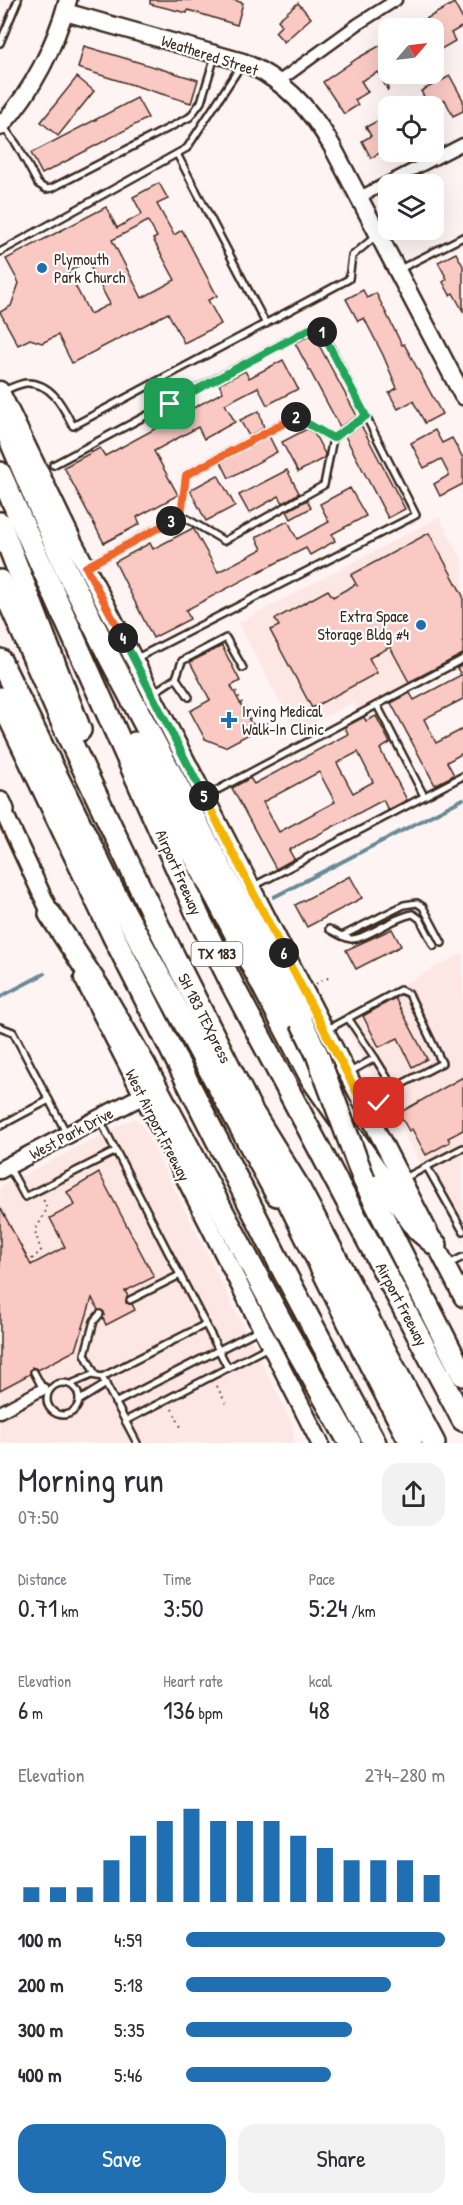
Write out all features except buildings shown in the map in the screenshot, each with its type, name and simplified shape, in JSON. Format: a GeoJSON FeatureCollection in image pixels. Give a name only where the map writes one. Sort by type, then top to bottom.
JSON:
{"type":"FeatureCollection","features":[{"type":"Feature","properties":{"kind":"highway"},"geometry":{"type":"LineString","coordinates":[[0,416],[66,569],[109,656],[317,1054],[364,1180],[463,1375]]}},
{"type":"Feature","properties":{"kind":"highway","name":"Airport Freeway"},"geometry":{"type":"LineString","coordinates":[[0,473],[200,920],[232,986],[463,1420]]}},
{"type":"Feature","properties":{"kind":"highway"},"geometry":{"type":"LineString","coordinates":[[0,523],[79,728],[164,912],[296,1183]]}},
{"type":"Feature","properties":{"kind":"highway","name":"SH 183 TEXpress"},"geometry":{"type":"LineString","coordinates":[[0,581],[70,740],[155,920],[251,1110],[296,1183],[434,1443]]}},
{"type":"Feature","properties":{"kind":"highway","name":"SH 183 TEXpress"},"geometry":{"type":"LineString","coordinates":[[0,609],[133,898],[411,1443]]}},
{"type":"Feature","properties":{"kind":"highway"},"geometry":{"type":"LineString","coordinates":[[82,657],[102,680],[312,1079],[418,1230],[436,1245]]}},
{"type":"Feature","properties":{"kind":"highway"},"geometry":{"type":"LineString","coordinates":[[0,660],[108,881],[268,1179],[349,1323]]}},
{"type":"Feature","properties":{"kind":"highway"},"geometry":{"type":"LineString","coordinates":[[0,698],[113,934],[283,1270],[375,1443]]}},
{"type":"Feature","properties":{"kind":"highway"},"geometry":{"type":"LineString","coordinates":[[50,914],[106,999],[144,1064],[284,1328],[351,1443]]}},
{"type":"Feature","properties":{"kind":"main road","name":"Weathered Street"},"geometry":{"type":"LineString","coordinates":[[66,6],[243,62],[278,82],[301,101],[318,121],[378,232]]}},
{"type":"Feature","properties":{"kind":"main road"},"geometry":{"type":"LineString","coordinates":[[1,126],[41,72],[53,47],[66,6]]}},
{"type":"Feature","properties":{"kind":"main road","name":"Weathered Street"},"geometry":{"type":"LineString","coordinates":[[382,240],[463,396]]}},
{"type":"Feature","properties":{"kind":"main road"},"geometry":{"type":"LineString","coordinates":[[0,391],[86,567],[463,1298]]}},
{"type":"Feature","properties":{"kind":"main road","name":"West Airport Freeway"},"geometry":{"type":"LineString","coordinates":[[1,806],[50,914],[319,1438]]}},
{"type":"Feature","properties":{"kind":"main road","name":"West Park Drive"},"geometry":{"type":"LineString","coordinates":[[4,1168],[142,1096]]}},
{"type":"Feature","properties":{"kind":"street"},"geometry":{"type":"LineString","coordinates":[[278,82],[358,24],[396,0]]}},
{"type":"Feature","properties":{"kind":"street"},"geometry":{"type":"LineString","coordinates":[[360,197],[463,144]]}},
{"type":"Feature","properties":{"kind":"street"},"geometry":{"type":"LineString","coordinates":[[0,1412],[45,1393]]}},
{"type":"Feature","properties":{"kind":"lane"},"geometry":{"type":"LineString","coordinates":[[0,43],[18,0]]}},
{"type":"Feature","properties":{"kind":"lane"},"geometry":{"type":"LineString","coordinates":[[1,126],[17,145],[38,184],[46,189],[52,188],[190,117],[201,102],[216,54]]}},
{"type":"Feature","properties":{"kind":"lane"},"geometry":{"type":"LineString","coordinates":[[0,252],[187,148],[243,62]]}},
{"type":"Feature","properties":{"kind":"lane"},"geometry":{"type":"LineString","coordinates":[[177,154],[266,324]]}},
{"type":"Feature","properties":{"kind":"lane"},"geometry":{"type":"LineString","coordinates":[[0,391],[26,383],[40,387],[58,397],[74,426],[349,279],[352,256],[378,235]]}},
{"type":"Feature","properties":{"kind":"lane"},"geometry":{"type":"LineString","coordinates":[[398,270],[463,237]]}},
{"type":"Feature","properties":{"kind":"lane"},"geometry":{"type":"LineString","coordinates":[[53,465],[319,324],[416,515],[134,660]]}},
{"type":"Feature","properties":{"kind":"lane"},"geometry":{"type":"LineString","coordinates":[[181,515],[224,541],[324,484],[333,438],[366,416]]}},
{"type":"Feature","properties":{"kind":"lane"},"geometry":{"type":"LineString","coordinates":[[181,515],[186,475],[295,417],[333,438]]}},
{"type":"Feature","properties":{"kind":"lane"},"geometry":{"type":"LineString","coordinates":[[86,567],[181,515]]}},
{"type":"Feature","properties":{"kind":"lane"},"geometry":{"type":"LineString","coordinates":[[152,694],[176,678],[182,660],[226,638],[243,668]]}},
{"type":"Feature","properties":{"kind":"lane"},"geometry":{"type":"LineString","coordinates":[[204,796],[463,659]]}},
{"type":"Feature","properties":{"kind":"lane"},"geometry":{"type":"LineString","coordinates":[[176,678],[189,697]]}},
{"type":"Feature","properties":{"kind":"lane"},"geometry":{"type":"LineString","coordinates":[[376,705],[423,796]]}},
{"type":"Feature","properties":{"kind":"lane"},"geometry":{"type":"LineString","coordinates":[[251,888],[463,776]]}},
{"type":"Feature","properties":{"kind":"lane"},"geometry":{"type":"LineString","coordinates":[[341,936],[410,903],[417,903],[423,907],[441,942]]}},
{"type":"Feature","properties":{"kind":"lane"},"geometry":{"type":"LineString","coordinates":[[329,929],[341,936],[357,939],[402,915],[413,914],[420,919],[434,946]]}},
{"type":"Feature","properties":{"kind":"lane"},"geometry":{"type":"LineString","coordinates":[[324,1031],[400,990],[409,994],[442,1063],[416,1076],[395,1090],[391,1096],[366,1110]]}},
{"type":"Feature","properties":{"kind":"lane"},"geometry":{"type":"LineString","coordinates":[[348,1018],[395,1090]]}},
{"type":"Feature","properties":{"kind":"lane"},"geometry":{"type":"LineString","coordinates":[[0,1027],[13,1032],[67,1135]]}},
{"type":"Feature","properties":{"kind":"lane"},"geometry":{"type":"LineString","coordinates":[[347,1074],[375,1058]]}},
{"type":"Feature","properties":{"kind":"lane"},"geometry":{"type":"LineString","coordinates":[[0,1126],[49,1100]]}},
{"type":"Feature","properties":{"kind":"lane"},"geometry":{"type":"LineString","coordinates":[[99,1119],[228,1368]]}},
{"type":"Feature","properties":{"kind":"lane"},"geometry":{"type":"LineString","coordinates":[[402,1180],[463,1148]]}},
{"type":"Feature","properties":{"kind":"lane"},"geometry":{"type":"LineString","coordinates":[[4,1168],[25,1197],[116,1151]]}},
{"type":"Feature","properties":{"kind":"lane"},"geometry":{"type":"LineString","coordinates":[[427,1167],[463,1231]]}},
{"type":"Feature","properties":{"kind":"lane"},"geometry":{"type":"LineString","coordinates":[[446,1266],[463,1257]]}},
{"type":"Feature","properties":{"kind":"lane"},"geometry":{"type":"LineString","coordinates":[[130,1300],[180,1275]]}},
{"type":"Feature","properties":{"kind":"lane"},"geometry":{"type":"LineString","coordinates":[[100,1314],[93,1321],[85,1354],[95,1374],[102,1377],[136,1443]]}},
{"type":"Feature","properties":{"kind":"lane"},"geometry":{"type":"LineString","coordinates":[[102,1377],[206,1324]]}},
{"type":"Feature","properties":{"kind":"lane"},"geometry":{"type":"LineString","coordinates":[[115,1403],[262,1328]]}},
{"type":"Feature","properties":{"kind":"lane"},"geometry":{"type":"LineString","coordinates":[[125,1421],[271,1346]]}},
{"type":"Feature","properties":{"kind":"lane"},"geometry":{"type":"LineString","coordinates":[[34,1372],[45,1393],[49,1407],[62,1416],[76,1410],[80,1400],[78,1391],[71,1384]]}},
{"type":"Feature","properties":{"kind":"lane"},"geometry":{"type":"LineString","coordinates":[[45,1393],[57,1384],[71,1384],[95,1374]]}},
{"type":"Feature","properties":{"kind":"lane"},"geometry":{"type":"LineString","coordinates":[[80,1400],[105,1384]]}},
{"type":"Feature","properties":{"kind":"path"},"geometry":{"type":"LineString","coordinates":[[236,691],[256,729],[274,719]]}},
{"type":"Feature","properties":{"kind":"path"},"geometry":{"type":"LineString","coordinates":[[314,985],[332,976]]}},
{"type":"Feature","properties":{"kind":"path"},"geometry":{"type":"LineString","coordinates":[[31,1265],[41,1251],[35,1231],[47,1209],[43,1199]]}},
{"type":"Feature","properties":{"kind":"path"},"geometry":{"type":"LineString","coordinates":[[217,1386],[226,1404]]}},
{"type":"Feature","properties":{"kind":"path"},"geometry":{"type":"LineString","coordinates":[[172,1409],[181,1427]]}},
{"type":"Feature","properties":{"kind":"shaded area"},"geometry":{"type":"Polygon","coordinates":[[[439,517],[463,562],[463,655],[358,711],[353,702],[296,732],[238,623],[439,517]]]}},
{"type":"Feature","properties":{"kind":"shaded area"},"geometry":{"type":"Polygon","coordinates":[[[463,953],[463,1243],[341,1017],[463,953]]]}},
{"type":"Feature","properties":{"kind":"shaded area"},"geometry":{"type":"Polygon","coordinates":[[[134,1118],[143,1126],[293,1425],[295,1443],[0,1443],[0,1187],[134,1118]]]}},
{"type":"Feature","properties":{"kind":"waterway"},"geometry":{"type":"LineString","coordinates":[[274,897],[463,799]]}},
{"type":"Feature","properties":{"kind":"waterway"},"geometry":{"type":"LineString","coordinates":[[0,997],[44,974]]}},
{"type":"Feature","properties":{"kind":"place","name":"Plymouth Park Church"},"geometry":{"type":"Point","coordinates":[42,268]}},
{"type":"Feature","properties":{"kind":"place","name":"Extra Space Storage Bldg #4"},"geometry":{"type":"Point","coordinates":[421,625]}},
{"type":"Feature","properties":{"kind":"place","name":"Irving Medical Walk-In Clinic"},"geometry":{"type":"Point","coordinates":[229,720]}},
{"type":"Feature","properties":{"kind":"route"},"geometry":{"type":"LineString","coordinates":[[170,404],[319,324],[366,416],[333,438],[295,417],[186,475],[181,515],[86,567],[366,1110],[379,1103]]}}]}
